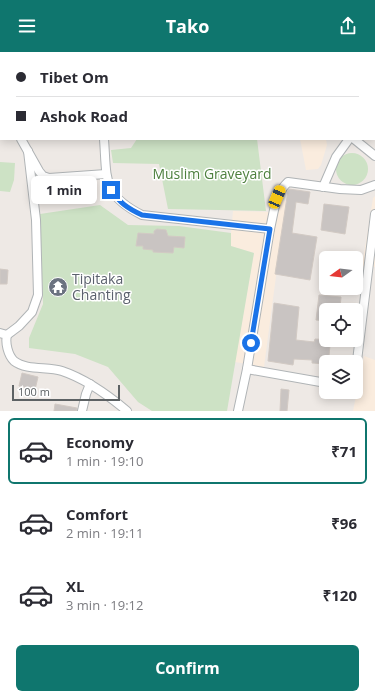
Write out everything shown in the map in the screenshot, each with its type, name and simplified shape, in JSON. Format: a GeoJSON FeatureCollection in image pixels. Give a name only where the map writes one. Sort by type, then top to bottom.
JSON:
{"type":"FeatureCollection","features":[{"type":"Feature","properties":{"kind":"street"},"geometry":{"type":"LineString","coordinates":[[22,140],[43,176],[49,178],[106,174]]}},
{"type":"Feature","properties":{"kind":"street"},"geometry":{"type":"LineString","coordinates":[[104,140],[106,174],[111,190],[118,201],[128,208],[142,215],[270,229]]}},
{"type":"Feature","properties":{"kind":"street"},"geometry":{"type":"LineString","coordinates":[[323,187],[336,157],[348,140]]}},
{"type":"Feature","properties":{"kind":"street"},"geometry":{"type":"LineString","coordinates":[[355,140],[375,156]]}},
{"type":"Feature","properties":{"kind":"street"},"geometry":{"type":"LineString","coordinates":[[28,151],[36,220],[38,295],[32,312],[19,326],[3,334],[6,339],[8,350],[14,360],[23,365],[61,370],[90,384],[108,395],[127,411]]}},
{"type":"Feature","properties":{"kind":"street"},"geometry":{"type":"LineString","coordinates":[[238,411],[247,369],[270,229],[277,197],[281,189],[288,182],[361,190],[375,185]]}},
{"type":"Feature","properties":{"kind":"street"},"geometry":{"type":"LineString","coordinates":[[358,355],[375,214]]}},
{"type":"Feature","properties":{"kind":"street"},"geometry":{"type":"LineString","coordinates":[[247,369],[319,381]]}},
{"type":"Feature","properties":{"kind":"street"},"geometry":{"type":"LineString","coordinates":[[82,411],[90,384]]}},
{"type":"Feature","properties":{"kind":"shaded area"},"geometry":{"type":"Polygon","coordinates":[[[300,140],[326,140],[327,145],[321,165],[318,169],[306,170],[300,140]]]}},
{"type":"Feature","properties":{"kind":"shaded area"},"geometry":{"type":"Polygon","coordinates":[[[375,196],[375,267],[363,266],[373,198],[375,196]]]}},
{"type":"Feature","properties":{"kind":"shaded area"},"geometry":{"type":"Polygon","coordinates":[[[277,199],[286,201],[264,367],[235,362],[254,253],[230,246],[231,233],[233,211],[274,212],[277,199]]]}},
{"type":"Feature","properties":{"kind":"shaded area"},"geometry":{"type":"Polygon","coordinates":[[[364,356],[375,360],[375,411],[353,411],[355,399],[363,399],[364,356]]]}},
{"type":"Feature","properties":{"kind":"green space","name":"Muslim Graveyard"},"geometry":{"type":"Polygon","coordinates":[[[136,140],[257,140],[266,211],[168,209],[159,164],[113,163],[111,150],[131,148],[136,140]]]}},
{"type":"Feature","properties":{"kind":"green space"},"geometry":{"type":"Polygon","coordinates":[[[352,153],[361,156],[365,160],[368,169],[365,178],[361,182],[352,185],[343,182],[339,178],[336,169],[339,160],[343,156],[352,153]]]}},
{"type":"Feature","properties":{"kind":"green space"},"geometry":{"type":"Polygon","coordinates":[[[0,162],[15,163],[14,180],[10,192],[0,191],[0,162]]]}},
{"type":"Feature","properties":{"kind":"green space"},"geometry":{"type":"Polygon","coordinates":[[[100,205],[128,225],[179,226],[231,233],[231,246],[254,253],[227,411],[152,411],[138,402],[108,367],[75,354],[29,348],[29,338],[43,304],[40,214],[100,205]]]}},
{"type":"Feature","properties":{"kind":"building"},"geometry":{"type":"Polygon","coordinates":[[[289,189],[310,192],[308,204],[296,202],[292,233],[317,237],[310,280],[275,274],[289,189]]]}},
{"type":"Feature","properties":{"kind":"building"},"geometry":{"type":"Polygon","coordinates":[[[324,204],[349,207],[345,234],[321,230],[324,204]]]}},
{"type":"Feature","properties":{"kind":"building"},"geometry":{"type":"Polygon","coordinates":[[[157,229],[166,230],[168,236],[185,237],[184,248],[174,247],[173,253],[153,252],[153,250],[143,249],[143,246],[136,246],[138,233],[154,234],[154,231],[157,229]]]}},
{"type":"Feature","properties":{"kind":"building"},"geometry":{"type":"Polygon","coordinates":[[[0,269],[8,270],[7,284],[0,284],[0,269]]]}},
{"type":"Feature","properties":{"kind":"building"},"geometry":{"type":"Polygon","coordinates":[[[319,295],[341,297],[340,303],[319,303],[319,320],[316,320],[319,295]]]}},
{"type":"Feature","properties":{"kind":"building"},"geometry":{"type":"Polygon","coordinates":[[[274,303],[299,307],[296,340],[314,342],[315,339],[319,339],[319,347],[330,347],[329,355],[319,355],[319,364],[312,363],[312,360],[294,359],[293,365],[268,361],[274,303]]]}},
{"type":"Feature","properties":{"kind":"building"},"geometry":{"type":"Polygon","coordinates":[[[22,373],[38,377],[35,390],[19,386],[22,373]]]}},
{"type":"Feature","properties":{"kind":"building"},"geometry":{"type":"Polygon","coordinates":[[[281,389],[289,390],[287,411],[280,411],[281,389]]]}},
{"type":"Feature","properties":{"kind":"building"},"geometry":{"type":"Polygon","coordinates":[[[55,404],[77,408],[77,411],[54,411],[55,404]]]}},
{"type":"Feature","properties":{"kind":"place","name":"Tipitaka Chanting"},"geometry":{"type":"Point","coordinates":[58,287]}},
{"type":"Feature","properties":{"kind":"route"},"geometry":{"type":"LineString","coordinates":[[111,190],[118,201],[142,215],[270,229],[251,343]]}}]}
